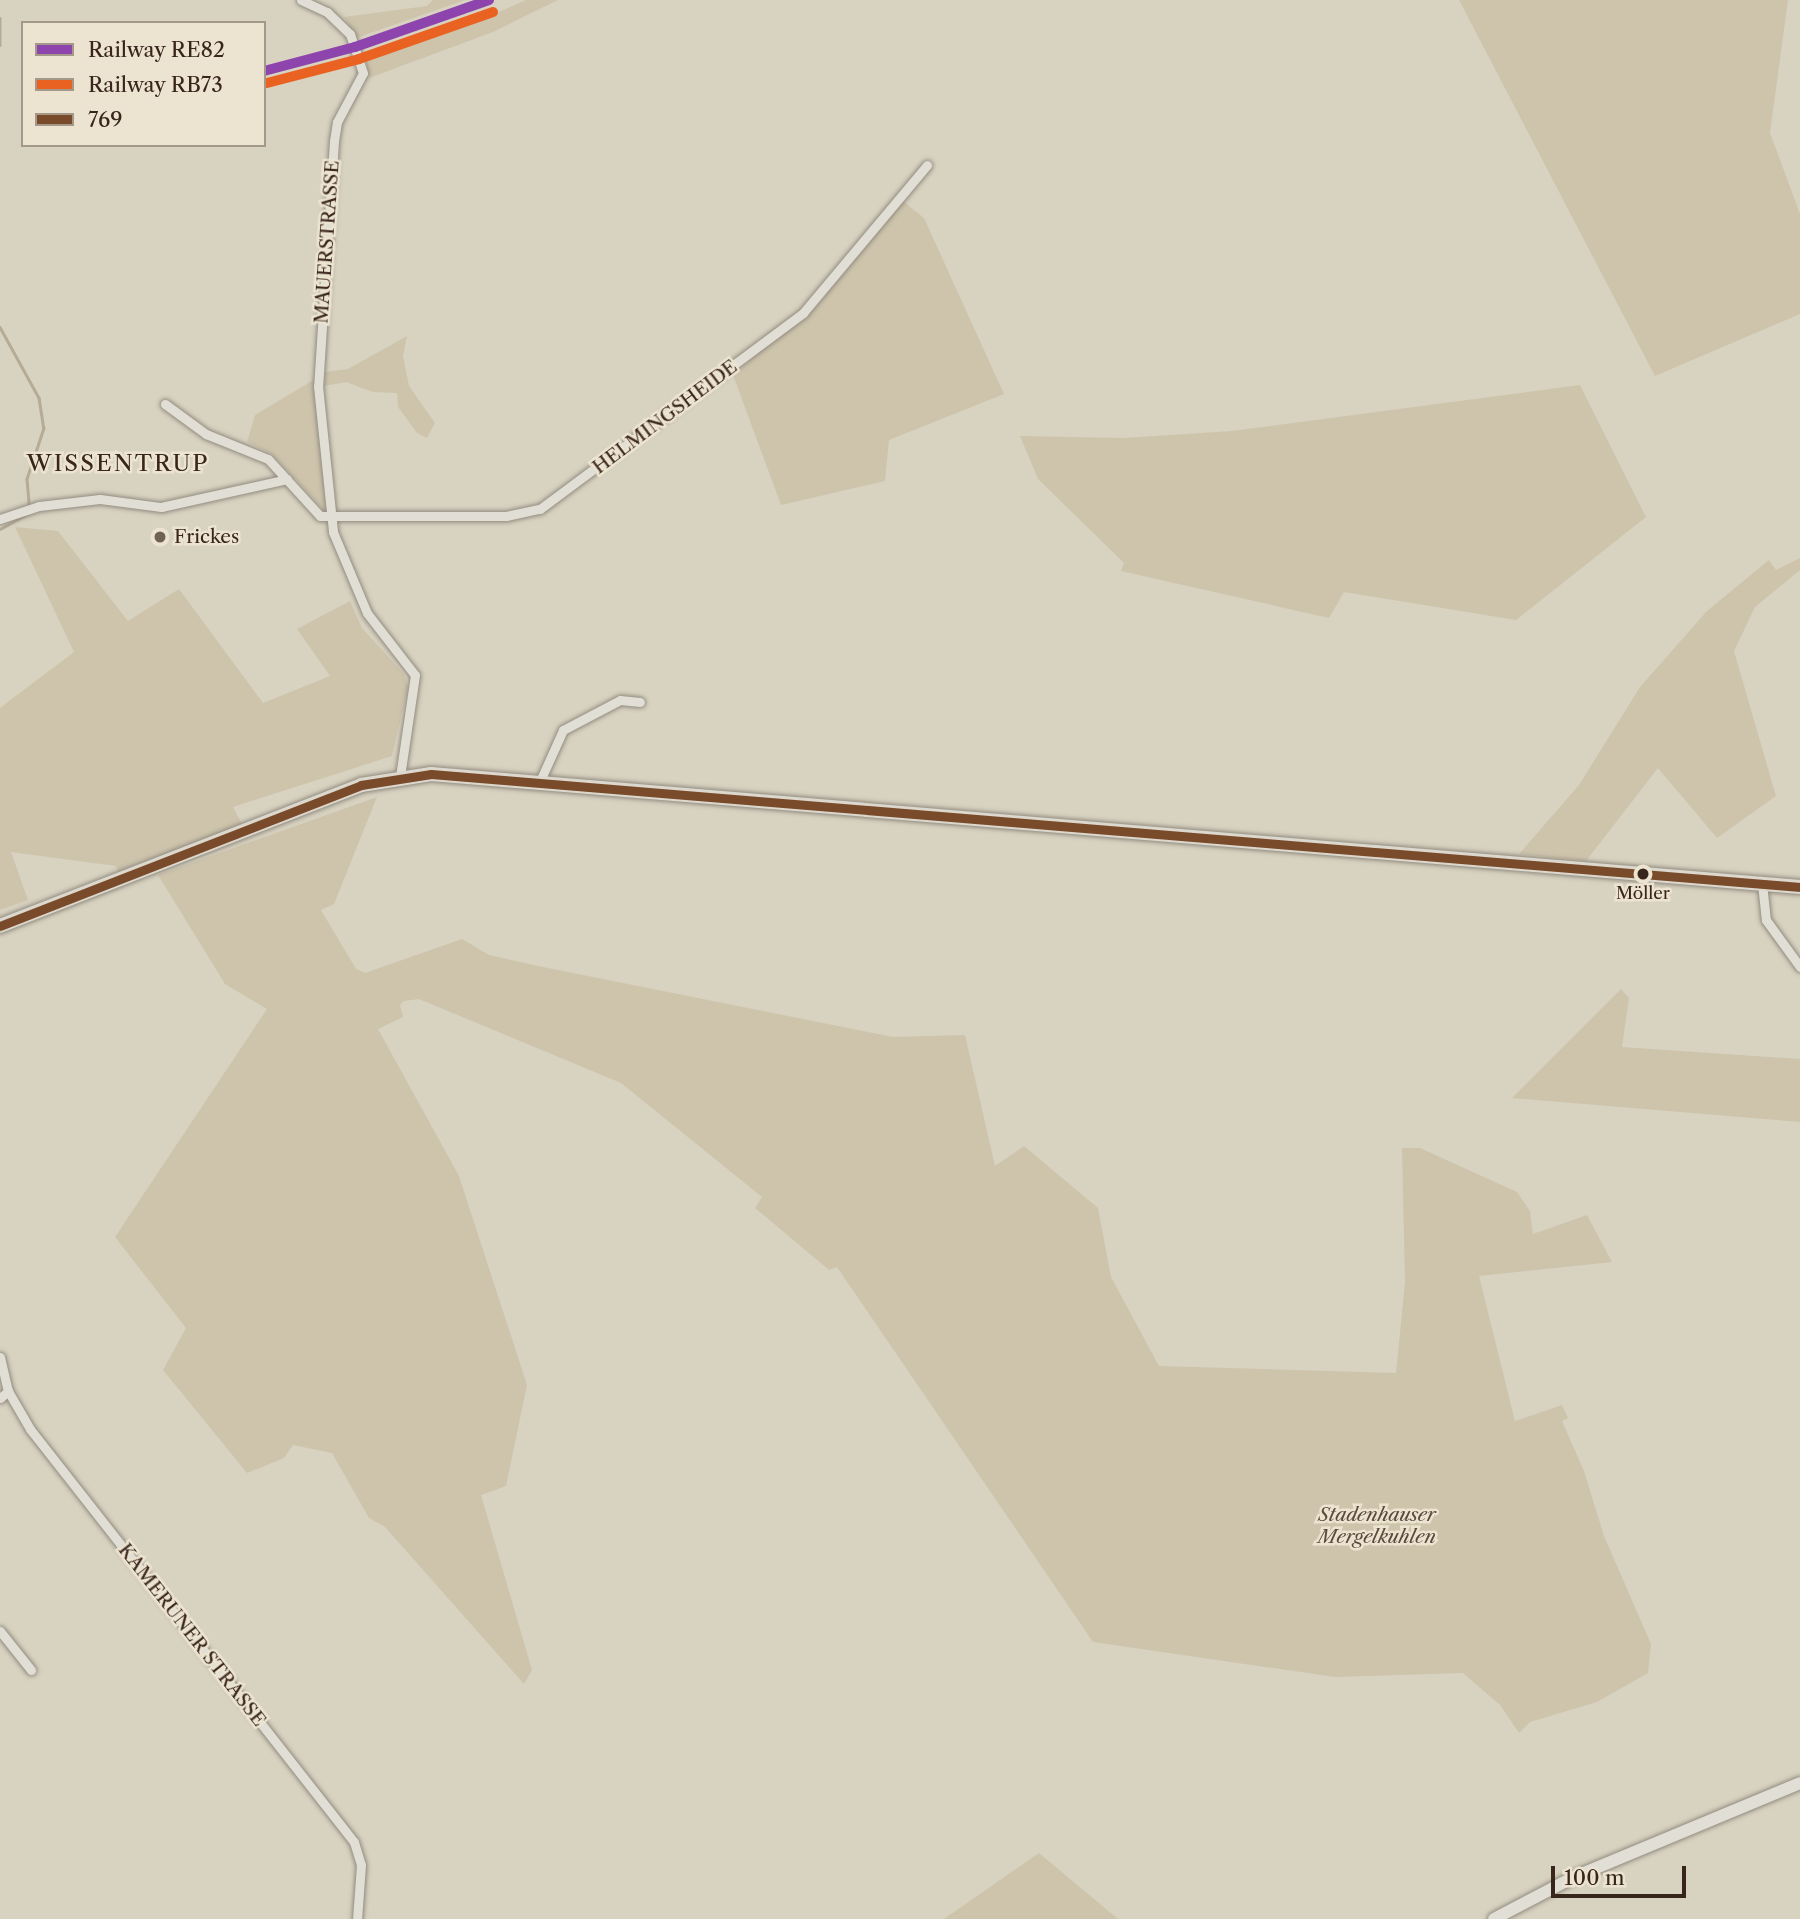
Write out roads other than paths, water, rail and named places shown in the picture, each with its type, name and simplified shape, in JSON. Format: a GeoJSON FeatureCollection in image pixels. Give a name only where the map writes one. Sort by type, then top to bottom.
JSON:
{"type":"FeatureCollection","features":[{"type":"Feature","properties":{"kind":"main road"},"geometry":{"type":"LineString","coordinates":[[0,926],[361,785],[400,777],[459,775],[1800,887]]}},
{"type":"Feature","properties":{"kind":"street","name":"MAUERSTRASSE"},"geometry":{"type":"LineString","coordinates":[[301,0],[327,12],[350,34],[363,73],[337,121],[334,141],[318,386],[330,518],[367,613],[415,675],[400,777]]}},
{"type":"Feature","properties":{"kind":"street","name":"HELMINGSHEIDE"},"geometry":{"type":"LineString","coordinates":[[330,518],[506,516],[548,505],[803,313],[927,165]]}},
{"type":"Feature","properties":{"kind":"street"},"geometry":{"type":"LineString","coordinates":[[165,404],[206,434],[268,459],[320,516],[330,518]]}},
{"type":"Feature","properties":{"kind":"street"},"geometry":{"type":"LineString","coordinates":[[0,519],[39,506],[100,499],[161,507],[287,479]]}},
{"type":"Feature","properties":{"kind":"street"},"geometry":{"type":"LineString","coordinates":[[540,781],[563,730],[620,700],[640,702]]}},
{"type":"Feature","properties":{"kind":"street"},"geometry":{"type":"LineString","coordinates":[[1762,883],[1766,920],[1800,967]]}},
{"type":"Feature","properties":{"kind":"street","name":"KAMERUNER STRASSE"},"geometry":{"type":"LineString","coordinates":[[0,1357],[8,1391],[35,1436],[354,1842],[361,1865],[357,1919]]}},
{"type":"Feature","properties":{"kind":"street"},"geometry":{"type":"LineString","coordinates":[[0,1398],[8,1391]]}},
{"type":"Feature","properties":{"kind":"street"},"geometry":{"type":"LineString","coordinates":[[0,1631],[32,1670]]}},
{"type":"Feature","properties":{"kind":"street"},"geometry":{"type":"LineString","coordinates":[[1494,1919],[1572,1878],[1800,1783]]}},
{"type":"Feature","properties":{"kind":"waterway"},"geometry":{"type":"LineString","coordinates":[[0,18],[0,45]]}},
{"type":"Feature","properties":{"kind":"waterway"},"geometry":{"type":"LineString","coordinates":[[0,327],[39,398],[44,428],[27,479],[29,503]]}},
{"type":"Feature","properties":{"kind":"waterway"},"geometry":{"type":"LineString","coordinates":[[0,529],[27,514]]}},
{"type":"Feature","properties":{"kind":"rail line","name":"RE82"},"geometry":{"type":"LineString","coordinates":[[266,70],[355,47],[489,0]]}},
{"type":"Feature","properties":{"kind":"rail line","name":"RB73"},"geometry":{"type":"LineString","coordinates":[[267,83],[359,59],[493,12]]}},
{"type":"Feature","properties":{"kind":"place","name":"Frickes"},"geometry":{"type":"Point","coordinates":[160,537]}},
{"type":"Feature","properties":{"kind":"place","name":"Möller"},"geometry":{"type":"Point","coordinates":[1643,874]}},
{"type":"Feature","properties":{"kind":"district","name":"WISSENTRUP"},"geometry":{"type":"Point","coordinates":[118,463]}},
{"type":"Feature","properties":{"kind":"park label","name":"Stadenhauser Mergelkuhlen"},"geometry":{"type":"Point","coordinates":[1377,1526]}}]}
